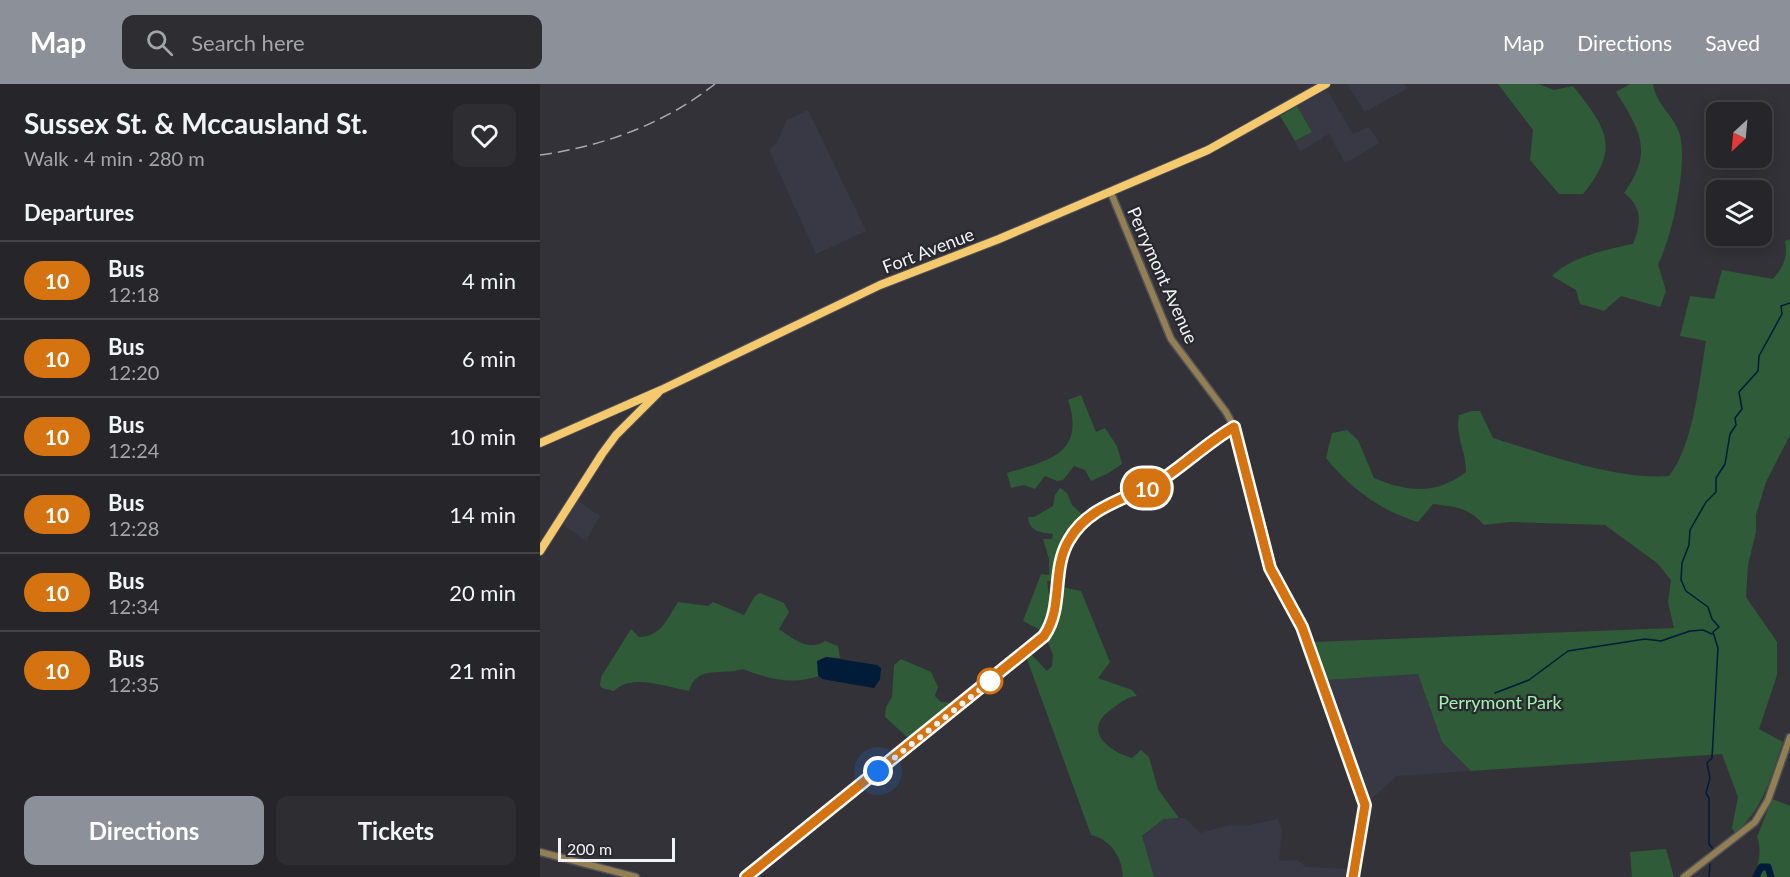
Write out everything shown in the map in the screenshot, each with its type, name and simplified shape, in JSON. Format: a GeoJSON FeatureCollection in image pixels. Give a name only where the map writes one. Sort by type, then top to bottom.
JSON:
{"type":"FeatureCollection","features":[{"type":"Feature","properties":{"kind":"main road","name":"Fort Avenue"},"geometry":{"type":"LineString","coordinates":[[540,443],[661,390],[880,285],[1111,193],[1208,150],[1326,84]]}},
{"type":"Feature","properties":{"kind":"main road"},"geometry":{"type":"LineString","coordinates":[[540,551],[616,435],[661,390]]}},
{"type":"Feature","properties":{"kind":"street","name":"Perrymont Avenue"},"geometry":{"type":"LineString","coordinates":[[746,877],[1044,636],[1054,616],[1064,550],[1080,523],[1096,511],[1146,489],[1234,427],[1226,412],[1171,339],[1111,193]]}},
{"type":"Feature","properties":{"kind":"street"},"geometry":{"type":"LineString","coordinates":[[1684,877],[1740,835],[1763,811],[1790,737]]}},
{"type":"Feature","properties":{"kind":"street"},"geometry":{"type":"LineString","coordinates":[[540,852],[636,877]]}},
{"type":"Feature","properties":{"kind":"shaded area"},"geometry":{"type":"Polygon","coordinates":[[[1347,84],[1405,84],[1408,88],[1365,112],[1347,84]]]}},
{"type":"Feature","properties":{"kind":"shaded area"},"geometry":{"type":"Polygon","coordinates":[[[1327,90],[1353,134],[1369,127],[1380,143],[1345,163],[1329,134],[1300,152],[1295,142],[1312,132],[1297,106],[1327,90]]]}},
{"type":"Feature","properties":{"kind":"shaded area"},"geometry":{"type":"Polygon","coordinates":[[[808,110],[866,231],[816,254],[769,150],[777,142],[787,120],[808,110]]]}},
{"type":"Feature","properties":{"kind":"shaded area"},"geometry":{"type":"Polygon","coordinates":[[[578,501],[600,516],[586,541],[563,525],[578,501]]]}},
{"type":"Feature","properties":{"kind":"shaded area"},"geometry":{"type":"Polygon","coordinates":[[[1418,674],[1442,742],[1471,771],[1397,776],[1369,801],[1327,680],[1418,674]]]}},
{"type":"Feature","properties":{"kind":"shaded area"},"geometry":{"type":"Polygon","coordinates":[[[1185,818],[1200,833],[1229,825],[1243,826],[1278,819],[1282,831],[1279,861],[1297,860],[1306,867],[1350,869],[1348,877],[1154,877],[1142,837],[1164,819],[1185,818]]]}},
{"type":"Feature","properties":{"kind":"green space"},"geometry":{"type":"Polygon","coordinates":[[[1498,84],[1538,84],[1554,90],[1573,86],[1585,101],[1601,127],[1606,151],[1595,178],[1583,194],[1559,194],[1530,160],[1533,130],[1498,84]]]}},
{"type":"Feature","properties":{"kind":"green space"},"geometry":{"type":"Polygon","coordinates":[[[1630,84],[1653,84],[1658,98],[1679,132],[1682,161],[1678,199],[1669,237],[1658,264],[1666,291],[1660,307],[1621,296],[1604,311],[1580,304],[1576,290],[1552,276],[1579,259],[1601,251],[1633,244],[1638,230],[1639,216],[1635,204],[1624,193],[1639,165],[1640,141],[1632,118],[1616,92],[1630,84]]]}},
{"type":"Feature","properties":{"kind":"green space"},"geometry":{"type":"Polygon","coordinates":[[[1297,106],[1312,132],[1295,141],[1280,116],[1297,106]]]}},
{"type":"Feature","properties":{"kind":"green space","name":"Perrymont Park"},"geometry":{"type":"Polygon","coordinates":[[[1790,239],[1790,435],[1766,482],[1756,515],[1756,532],[1748,565],[1746,597],[1777,642],[1777,675],[1759,729],[1783,742],[1760,803],[1745,824],[1735,833],[1732,828],[1738,797],[1722,754],[1471,771],[1442,742],[1418,674],[1327,680],[1313,642],[1674,628],[1668,602],[1671,580],[1657,563],[1605,525],[1510,522],[1484,525],[1467,511],[1433,504],[1418,522],[1379,505],[1356,489],[1335,469],[1326,458],[1332,433],[1347,430],[1358,440],[1374,478],[1410,488],[1422,489],[1444,485],[1466,472],[1458,423],[1459,415],[1472,411],[1480,411],[1493,438],[1603,470],[1648,476],[1669,476],[1677,463],[1690,430],[1706,341],[1680,336],[1690,296],[1714,299],[1722,270],[1773,279],[1784,261],[1785,241],[1790,239]]]}},
{"type":"Feature","properties":{"kind":"green space"},"geometry":{"type":"Polygon","coordinates":[[[1081,395],[1096,432],[1105,428],[1117,446],[1122,464],[1091,481],[1085,470],[1074,466],[1063,480],[1057,481],[1045,476],[1035,489],[1024,485],[1011,488],[1007,473],[1050,459],[1068,443],[1072,432],[1072,418],[1068,400],[1081,395]]]}},
{"type":"Feature","properties":{"kind":"green space"},"geometry":{"type":"Polygon","coordinates":[[[1060,488],[1067,493],[1072,505],[1083,515],[1062,545],[1053,581],[1047,581],[1049,594],[1053,595],[1051,613],[1042,631],[1023,621],[1041,574],[1049,575],[1049,559],[1043,539],[1052,539],[1053,534],[1040,532],[1033,528],[1028,517],[1034,517],[1053,506],[1055,495],[1060,488]]]}},
{"type":"Feature","properties":{"kind":"green space"},"geometry":{"type":"Polygon","coordinates":[[[1062,587],[1081,591],[1110,662],[1098,678],[1132,690],[1137,696],[1124,700],[1104,716],[1098,731],[1101,738],[1114,750],[1132,758],[1141,750],[1149,757],[1158,789],[1179,818],[1164,819],[1142,836],[1154,877],[1123,877],[1121,863],[1115,851],[1105,841],[1091,835],[1027,659],[1031,654],[1047,671],[1052,666],[1053,655],[1047,640],[1057,620],[1062,587]]]}},
{"type":"Feature","properties":{"kind":"green space"},"geometry":{"type":"Polygon","coordinates":[[[760,593],[784,603],[789,612],[779,629],[807,645],[825,641],[838,646],[840,658],[826,657],[819,676],[809,679],[771,678],[743,669],[704,674],[698,677],[689,691],[640,682],[621,686],[614,691],[602,688],[600,685],[601,677],[631,629],[639,637],[653,634],[667,621],[678,602],[708,606],[713,602],[744,615],[755,596],[760,593]]]}},
{"type":"Feature","properties":{"kind":"green space"},"geometry":{"type":"Polygon","coordinates":[[[901,659],[931,672],[938,687],[935,696],[941,702],[955,703],[921,731],[907,737],[885,717],[886,707],[892,697],[894,665],[901,659]]]}},
{"type":"Feature","properties":{"kind":"green space"},"geometry":{"type":"Polygon","coordinates":[[[1772,799],[1790,806],[1790,877],[1772,877],[1768,866],[1767,877],[1753,877],[1759,857],[1757,837],[1772,799]]]}},
{"type":"Feature","properties":{"kind":"green space"},"geometry":{"type":"Polygon","coordinates":[[[1666,849],[1674,877],[1632,877],[1630,852],[1666,849]]]}},
{"type":"Feature","properties":{"kind":"water"},"geometry":{"type":"Polygon","coordinates":[[[826,657],[877,665],[881,668],[880,679],[874,688],[822,679],[818,675],[817,661],[826,657]]]}},
{"type":"Feature","properties":{"kind":"waterway"},"geometry":{"type":"LineString","coordinates":[[1710,852],[1713,849],[1709,844],[1709,798],[1706,793],[1710,778],[1707,763],[1712,758],[1718,648],[1713,632],[1719,627],[1712,619],[1708,607],[1686,591],[1681,580],[1682,563],[1689,545],[1690,530],[1706,502],[1716,492],[1716,478],[1725,464],[1730,434],[1736,425],[1735,418],[1742,409],[1739,392],[1758,371],[1759,356],[1782,314],[1781,306],[1790,303]]}},
{"type":"Feature","properties":{"kind":"waterway"},"geometry":{"type":"LineString","coordinates":[[1495,693],[1529,680],[1568,651],[1645,639],[1661,641],[1690,631],[1703,630],[1712,634]]}},
{"type":"Feature","properties":{"kind":"waterway"},"geometry":{"type":"LineString","coordinates":[[1709,877],[1710,864]]}},
{"type":"Feature","properties":{"kind":"waterway"},"geometry":{"type":"LineString","coordinates":[[1756,877],[1761,867],[1768,867],[1771,877]]}},
{"type":"Feature","properties":{"kind":"railway"},"geometry":{"type":"LineString","coordinates":[[540,155],[587,146],[632,131],[675,111],[715,84]]}},
{"type":"Feature","properties":{"kind":"bus line","name":"10"},"geometry":{"type":"LineString","coordinates":[[746,877],[1044,636],[1054,616],[1064,550],[1080,523],[1111,503],[1146,489],[1234,427],[1270,568],[1302,627],[1365,805],[1353,877]]}},
{"type":"Feature","properties":{"kind":"route"},"geometry":{"type":"LineString","coordinates":[[878,771],[997,676],[990,681]]}}]}
